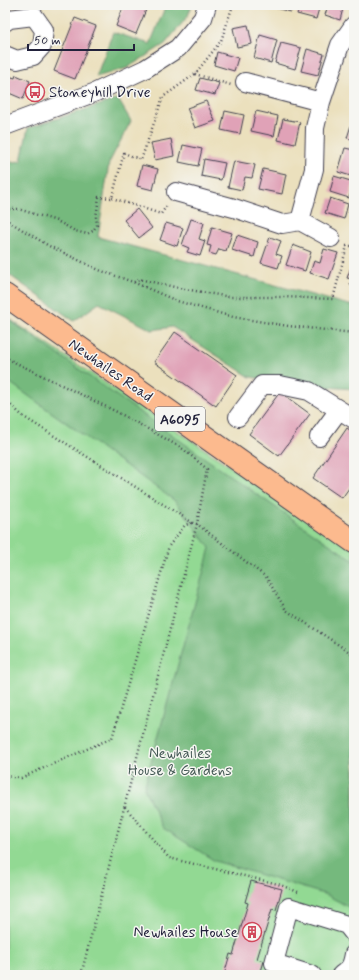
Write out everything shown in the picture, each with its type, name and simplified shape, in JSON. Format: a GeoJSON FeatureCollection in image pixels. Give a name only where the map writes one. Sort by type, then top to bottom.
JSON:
{"type":"FeatureCollection","features":[{"type":"Feature","properties":{"kind":"main road","name":"Newhailes Road"},"geometry":{"type":"LineString","coordinates":[[5,295],[354,542]]}},
{"type":"Feature","properties":{"kind":"street"},"geometry":{"type":"LineString","coordinates":[[5,126],[96,92],[145,69],[178,48],[203,18],[207,5]]}},
{"type":"Feature","properties":{"kind":"street"},"geometry":{"type":"LineString","coordinates":[[5,22],[36,11],[44,30],[42,46],[33,56],[17,60],[5,55]]}},
{"type":"Feature","properties":{"kind":"street"},"geometry":{"type":"LineString","coordinates":[[300,221],[314,169],[314,128],[340,45],[354,25]]}},
{"type":"Feature","properties":{"kind":"street"},"geometry":{"type":"LineString","coordinates":[[245,82],[322,102]]}},
{"type":"Feature","properties":{"kind":"street"},"geometry":{"type":"LineString","coordinates":[[176,192],[234,208],[282,224],[300,221],[339,242]]}},
{"type":"Feature","properties":{"kind":"street"},"geometry":{"type":"LineString","coordinates":[[238,417],[262,385],[280,385],[309,390],[347,415],[319,437]]}},
{"type":"Feature","properties":{"kind":"street"},"geometry":{"type":"LineString","coordinates":[[312,975],[274,963],[289,907],[347,925],[354,934]]}},
{"type":"Feature","properties":{"kind":"street"},"geometry":{"type":"LineString","coordinates":[[341,975],[349,969],[354,959]]}},
{"type":"Feature","properties":{"kind":"path"},"geometry":{"type":"LineString","coordinates":[[112,198],[124,153],[141,160],[163,97],[195,74],[221,41],[233,5]]}},
{"type":"Feature","properties":{"kind":"path"},"geometry":{"type":"LineString","coordinates":[[195,74],[240,88],[245,82]]}},
{"type":"Feature","properties":{"kind":"path"},"geometry":{"type":"LineString","coordinates":[[5,209],[18,209],[57,221],[74,231],[87,234],[97,226],[96,217],[100,197],[112,198],[161,214],[176,192]]}},
{"type":"Feature","properties":{"kind":"path"},"geometry":{"type":"LineString","coordinates":[[5,219],[49,246],[99,270],[133,282],[177,301],[233,318],[288,326],[354,332]]}},
{"type":"Feature","properties":{"kind":"path"},"geometry":{"type":"LineString","coordinates":[[133,282],[139,279],[230,297],[333,299],[339,242]]}},
{"type":"Feature","properties":{"kind":"path"},"geometry":{"type":"LineString","coordinates":[[5,356],[10,360],[117,412],[166,439],[183,449],[207,469],[197,524],[81,975]]}},
{"type":"Feature","properties":{"kind":"path"},"geometry":{"type":"LineString","coordinates":[[5,400],[24,417],[193,523],[197,524],[266,577],[286,610],[354,655]]}},
{"type":"Feature","properties":{"kind":"path"},"geometry":{"type":"LineString","coordinates":[[5,776],[21,778],[112,738],[169,546],[185,525],[193,523]]}},
{"type":"Feature","properties":{"kind":"path"},"geometry":{"type":"LineString","coordinates":[[125,806],[169,858],[278,884],[300,892]]}},
{"type":"Feature","properties":{"kind":"green space"},"geometry":{"type":"Polygon","coordinates":[[[166,5],[192,5],[188,16],[165,44],[127,68],[96,77],[113,32],[150,44],[166,5]]]}},
{"type":"Feature","properties":{"kind":"green space"},"geometry":{"type":"Polygon","coordinates":[[[118,99],[131,121],[109,163],[98,237],[349,305],[354,305],[354,389],[313,386],[250,377],[172,327],[152,330],[99,303],[74,321],[5,272],[5,163],[21,161],[28,128],[118,99]]]}},
{"type":"Feature","properties":{"kind":"green space","name":"Newhailes House & Gardens"},"geometry":{"type":"Polygon","coordinates":[[[5,316],[354,549],[354,975],[5,975],[5,316]]]}},
{"type":"Feature","properties":{"kind":"green space"},"geometry":{"type":"Polygon","coordinates":[[[5,317],[246,487],[354,561],[354,910],[327,895],[215,861],[163,828],[144,788],[210,548],[175,501],[5,379],[5,317]]]}},
{"type":"Feature","properties":{"kind":"building"},"geometry":{"type":"Polygon","coordinates":[[[124,5],[148,5],[136,34],[116,26],[124,5]]]}},
{"type":"Feature","properties":{"kind":"building"},"geometry":{"type":"Polygon","coordinates":[[[276,5],[293,5],[291,12],[275,8],[276,5]]]}},
{"type":"Feature","properties":{"kind":"building"},"geometry":{"type":"Polygon","coordinates":[[[300,5],[320,5],[316,19],[297,14],[300,5]]]}},
{"type":"Feature","properties":{"kind":"building"},"geometry":{"type":"Polygon","coordinates":[[[328,5],[344,5],[340,20],[325,15],[328,5]]]}},
{"type":"Feature","properties":{"kind":"building"},"geometry":{"type":"Polygon","coordinates":[[[75,18],[96,26],[75,79],[54,71],[75,18]]]}},
{"type":"Feature","properties":{"kind":"building"},"geometry":{"type":"Polygon","coordinates":[[[248,25],[252,44],[237,47],[233,28],[248,25]]]}},
{"type":"Feature","properties":{"kind":"building"},"geometry":{"type":"Polygon","coordinates":[[[260,35],[277,40],[271,63],[254,58],[260,35]]]}},
{"type":"Feature","properties":{"kind":"building"},"geometry":{"type":"Polygon","coordinates":[[[281,43],[301,48],[295,69],[275,63],[281,43]]]}},
{"type":"Feature","properties":{"kind":"building"},"geometry":{"type":"Polygon","coordinates":[[[307,49],[324,54],[318,75],[301,71],[307,49]]]}},
{"type":"Feature","properties":{"kind":"building"},"geometry":{"type":"Polygon","coordinates":[[[217,52],[238,58],[234,71],[214,65],[217,52]]]}},
{"type":"Feature","properties":{"kind":"building"},"geometry":{"type":"Polygon","coordinates":[[[5,75],[15,78],[16,75],[30,81],[23,99],[9,93],[8,97],[5,96],[5,75]]]}},
{"type":"Feature","properties":{"kind":"building"},"geometry":{"type":"Polygon","coordinates":[[[200,78],[219,83],[215,95],[196,90],[200,78]]]}},
{"type":"Feature","properties":{"kind":"building"},"geometry":{"type":"Polygon","coordinates":[[[206,101],[215,121],[195,128],[187,108],[206,101]]]}},
{"type":"Feature","properties":{"kind":"building"},"geometry":{"type":"Polygon","coordinates":[[[225,111],[244,115],[240,134],[221,130],[225,111]]]}},
{"type":"Feature","properties":{"kind":"building"},"geometry":{"type":"Polygon","coordinates":[[[256,111],[278,116],[274,136],[251,131],[256,111]]]}},
{"type":"Feature","properties":{"kind":"building"},"geometry":{"type":"Polygon","coordinates":[[[283,119],[300,122],[295,144],[278,140],[283,119]]]}},
{"type":"Feature","properties":{"kind":"building"},"geometry":{"type":"Polygon","coordinates":[[[354,119],[354,140],[347,138],[354,119]]]}},
{"type":"Feature","properties":{"kind":"building"},"geometry":{"type":"Polygon","coordinates":[[[171,139],[174,156],[155,160],[151,143],[171,139]]]}},
{"type":"Feature","properties":{"kind":"building"},"geometry":{"type":"Polygon","coordinates":[[[183,145],[202,149],[198,166],[179,162],[183,145]]]}},
{"type":"Feature","properties":{"kind":"building"},"geometry":{"type":"Polygon","coordinates":[[[345,148],[354,150],[354,177],[338,172],[345,148]]]}},
{"type":"Feature","properties":{"kind":"building"},"geometry":{"type":"Polygon","coordinates":[[[204,159],[225,163],[221,180],[201,176],[204,159]]]}},
{"type":"Feature","properties":{"kind":"building"},"geometry":{"type":"Polygon","coordinates":[[[234,161],[255,165],[252,178],[245,177],[242,190],[228,187],[234,161]]]}},
{"type":"Feature","properties":{"kind":"building"},"geometry":{"type":"Polygon","coordinates":[[[142,165],[158,169],[153,190],[137,186],[142,165]]]}},
{"type":"Feature","properties":{"kind":"building"},"geometry":{"type":"Polygon","coordinates":[[[263,169],[286,174],[282,194],[258,189],[263,169]]]}},
{"type":"Feature","properties":{"kind":"building"},"geometry":{"type":"Polygon","coordinates":[[[334,176],[354,182],[349,198],[330,192],[334,176]]]}},
{"type":"Feature","properties":{"kind":"building"},"geometry":{"type":"Polygon","coordinates":[[[330,198],[348,204],[344,219],[325,213],[330,198]]]}},
{"type":"Feature","properties":{"kind":"building"},"geometry":{"type":"Polygon","coordinates":[[[137,209],[152,228],[139,238],[124,220],[137,209]]]}},
{"type":"Feature","properties":{"kind":"building"},"geometry":{"type":"Polygon","coordinates":[[[191,219],[204,223],[199,239],[205,241],[200,256],[187,252],[189,248],[182,245],[191,219]]]}},
{"type":"Feature","properties":{"kind":"building"},"geometry":{"type":"Polygon","coordinates":[[[166,223],[183,228],[177,246],[160,240],[166,223]]]}},
{"type":"Feature","properties":{"kind":"building"},"geometry":{"type":"Polygon","coordinates":[[[212,227],[232,233],[226,251],[219,249],[216,255],[209,253],[211,246],[207,245],[212,227]]]}},
{"type":"Feature","properties":{"kind":"building"},"geometry":{"type":"Polygon","coordinates":[[[237,235],[258,242],[254,257],[232,250],[237,235]]]}},
{"type":"Feature","properties":{"kind":"building"},"geometry":{"type":"Polygon","coordinates":[[[270,237],[281,241],[276,254],[282,256],[278,268],[261,263],[270,237]]]}},
{"type":"Feature","properties":{"kind":"building"},"geometry":{"type":"Polygon","coordinates":[[[293,245],[311,252],[305,271],[286,265],[293,245]]]}},
{"type":"Feature","properties":{"kind":"building"},"geometry":{"type":"Polygon","coordinates":[[[324,249],[338,253],[329,279],[310,273],[314,261],[320,263],[324,249]]]}},
{"type":"Feature","properties":{"kind":"building"},"geometry":{"type":"Polygon","coordinates":[[[354,259],[354,286],[350,284],[352,279],[347,278],[354,259]]]}},
{"type":"Feature","properties":{"kind":"building"},"geometry":{"type":"Polygon","coordinates":[[[175,332],[237,375],[216,406],[154,362],[175,332]]]}},
{"type":"Feature","properties":{"kind":"building"},"geometry":{"type":"Polygon","coordinates":[[[280,392],[310,414],[279,456],[249,434],[280,392]]]}},
{"type":"Feature","properties":{"kind":"building"},"geometry":{"type":"Polygon","coordinates":[[[347,428],[354,433],[354,481],[342,498],[313,478],[347,428]]]}},
{"type":"Feature","properties":{"kind":"building","name":"Newhailes House"},"geometry":{"type":"Polygon","coordinates":[[[251,881],[282,889],[276,910],[272,909],[257,959],[264,961],[260,975],[224,975],[230,954],[233,955],[248,903],[245,902],[251,881]]]}},
{"type":"Feature","properties":{"kind":"place","name":"Stoneyhill Drive"},"geometry":{"type":"Point","coordinates":[35,92]}},
{"type":"Feature","properties":{"kind":"place","name":"Newhailes House"},"geometry":{"type":"Point","coordinates":[252,932]}}]}
